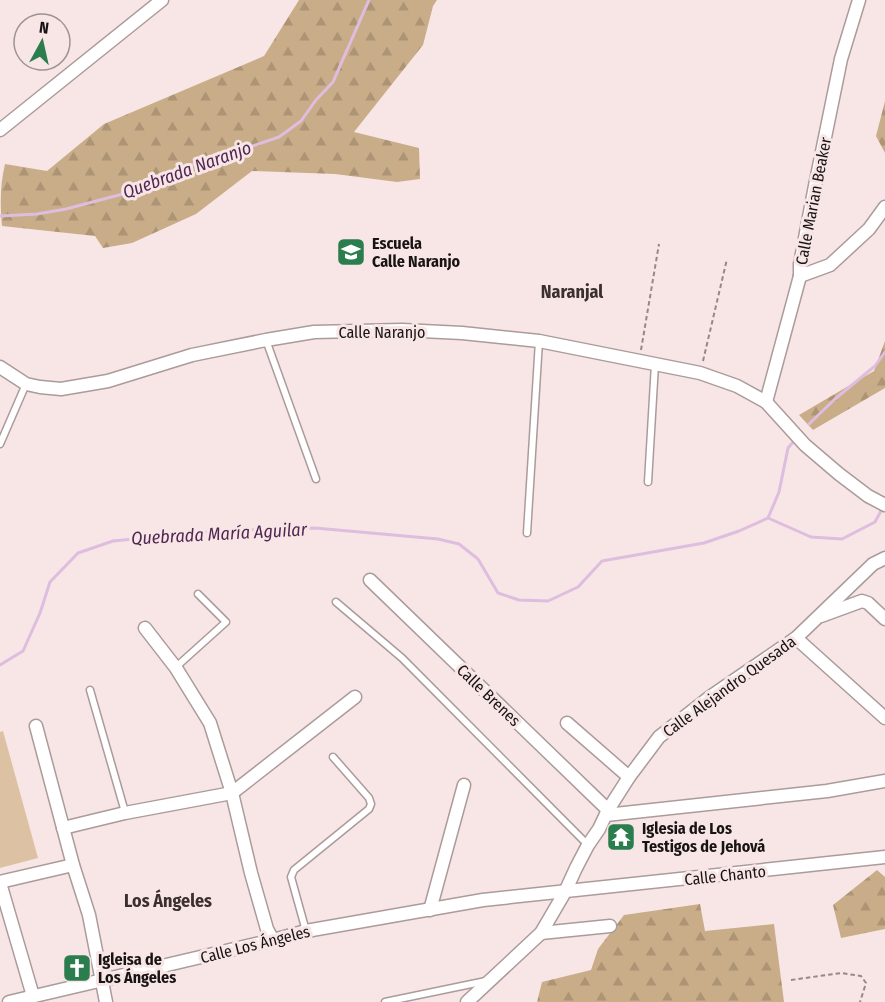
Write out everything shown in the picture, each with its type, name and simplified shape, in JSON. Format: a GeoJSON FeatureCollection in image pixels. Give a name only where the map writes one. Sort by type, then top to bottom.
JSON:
{"type":"FeatureCollection","features":[{"type":"Feature","properties":{"kind":"street"},"geometry":{"type":"LineString","coordinates":[[0,130],[162,0]]}},
{"type":"Feature","properties":{"kind":"street","name":"Calle Marian Beaker"},"geometry":{"type":"LineString","coordinates":[[766,402],[800,276],[800,264],[835,91],[859,0]]}},
{"type":"Feature","properties":{"kind":"street"},"geometry":{"type":"LineString","coordinates":[[800,276],[830,265],[869,228],[885,207]]}},
{"type":"Feature","properties":{"kind":"street","name":"Calle Naranjo"},"geometry":{"type":"LineString","coordinates":[[0,367],[26,384],[61,389],[108,381],[192,355],[266,340],[314,333],[402,330],[462,333],[539,341],[700,373],[736,386],[766,402]]}},
{"type":"Feature","properties":{"kind":"street"},"geometry":{"type":"LineString","coordinates":[[766,402],[805,446],[868,496],[885,505]]}},
{"type":"Feature","properties":{"kind":"street","name":"Calle Alejandro Quesada"},"geometry":{"type":"LineString","coordinates":[[467,1002],[541,933],[565,892],[588,845],[628,777],[659,737],[710,697],[795,638],[873,564],[885,558]]}},
{"type":"Feature","properties":{"kind":"street","name":"Calle Brenes"},"geometry":{"type":"LineString","coordinates":[[370,580],[607,813]]}},
{"type":"Feature","properties":{"kind":"street"},"geometry":{"type":"LineString","coordinates":[[817,618],[862,601],[868,603],[885,619]]}},
{"type":"Feature","properties":{"kind":"street"},"geometry":{"type":"LineString","coordinates":[[145,628],[176,668],[210,723],[232,793],[250,873],[267,929],[273,940]]}},
{"type":"Feature","properties":{"kind":"street"},"geometry":{"type":"LineString","coordinates":[[795,638],[885,718]]}},
{"type":"Feature","properties":{"kind":"street"},"geometry":{"type":"LineString","coordinates":[[63,828],[125,813],[232,793],[355,697]]}},
{"type":"Feature","properties":{"kind":"street"},"geometry":{"type":"LineString","coordinates":[[567,723],[628,777]]}},
{"type":"Feature","properties":{"kind":"street"},"geometry":{"type":"LineString","coordinates":[[36,726],[73,865],[89,915],[106,1002]]}},
{"type":"Feature","properties":{"kind":"street"},"geometry":{"type":"LineString","coordinates":[[607,813],[827,791],[885,782]]}},
{"type":"Feature","properties":{"kind":"street"},"geometry":{"type":"LineString","coordinates":[[430,910],[464,785]]}},
{"type":"Feature","properties":{"kind":"street","name":"Calle Chanto"},"geometry":{"type":"LineString","coordinates":[[565,892],[885,857]]}},
{"type":"Feature","properties":{"kind":"street"},"geometry":{"type":"LineString","coordinates":[[26,999],[0,883],[73,865]]}},
{"type":"Feature","properties":{"kind":"street","name":"Calle Los Ángeles"},"geometry":{"type":"LineString","coordinates":[[9,1002],[306,931],[483,900],[565,892]]}},
{"type":"Feature","properties":{"kind":"street"},"geometry":{"type":"LineString","coordinates":[[541,933],[610,926]]}},
{"type":"Feature","properties":{"kind":"lane"},"geometry":{"type":"LineString","coordinates":[[266,340],[316,479]]}},
{"type":"Feature","properties":{"kind":"lane"},"geometry":{"type":"LineString","coordinates":[[527,533],[539,341]]}},
{"type":"Feature","properties":{"kind":"lane"},"geometry":{"type":"LineString","coordinates":[[648,482],[655,364]]}},
{"type":"Feature","properties":{"kind":"lane"},"geometry":{"type":"LineString","coordinates":[[0,444],[26,384]]}},
{"type":"Feature","properties":{"kind":"lane"},"geometry":{"type":"LineString","coordinates":[[176,668],[226,622],[198,594]]}},
{"type":"Feature","properties":{"kind":"lane"},"geometry":{"type":"LineString","coordinates":[[336,602],[402,658],[588,845]]}},
{"type":"Feature","properties":{"kind":"lane"},"geometry":{"type":"LineString","coordinates":[[90,690],[125,813]]}},
{"type":"Feature","properties":{"kind":"lane"},"geometry":{"type":"LineString","coordinates":[[306,931],[291,877],[294,870],[369,809],[371,804],[369,798],[333,757]]}},
{"type":"Feature","properties":{"kind":"lane"},"geometry":{"type":"LineString","coordinates":[[385,1002],[490,980]]}},
{"type":"Feature","properties":{"kind":"path"},"geometry":{"type":"LineString","coordinates":[[639,361],[659,244]]}},
{"type":"Feature","properties":{"kind":"path"},"geometry":{"type":"LineString","coordinates":[[700,373],[727,259]]}},
{"type":"Feature","properties":{"kind":"path"},"geometry":{"type":"LineString","coordinates":[[790,980],[841,973],[861,976],[866,983],[860,1002]]}},
{"type":"Feature","properties":{"kind":"shaded area"},"geometry":{"type":"Polygon","coordinates":[[[3,731],[38,858],[0,868],[0,732],[3,731]]]}},
{"type":"Feature","properties":{"kind":"green space"},"geometry":{"type":"Polygon","coordinates":[[[299,0],[437,0],[433,6],[423,45],[354,132],[419,148],[420,179],[397,182],[335,174],[252,171],[196,214],[132,243],[103,248],[95,236],[2,226],[1,195],[5,164],[47,171],[104,124],[264,56],[299,0]]]}},
{"type":"Feature","properties":{"kind":"green space"},"geometry":{"type":"Polygon","coordinates":[[[885,101],[885,153],[876,136],[885,101]]]}},
{"type":"Feature","properties":{"kind":"green space"},"geometry":{"type":"Polygon","coordinates":[[[885,341],[885,388],[813,430],[799,415],[874,371],[885,341]]]}},
{"type":"Feature","properties":{"kind":"green space"},"geometry":{"type":"Polygon","coordinates":[[[877,870],[885,877],[885,929],[841,938],[833,905],[877,870]]]}},
{"type":"Feature","properties":{"kind":"green space"},"geometry":{"type":"Polygon","coordinates":[[[700,904],[705,931],[774,924],[784,1002],[537,1002],[542,982],[591,970],[598,949],[624,915],[700,904]]]}},
{"type":"Feature","properties":{"kind":"waterway","name":"Quebrada Naranjo"},"geometry":{"type":"LineString","coordinates":[[0,216],[37,214],[66,209],[119,195],[159,181],[179,170],[210,158],[279,137],[301,121],[333,82],[369,0]]}},
{"type":"Feature","properties":{"kind":"waterway","name":"Quebrada María Aguilar"},"geometry":{"type":"LineString","coordinates":[[809,424],[875,366],[885,352]]}},
{"type":"Feature","properties":{"kind":"waterway","name":"Quebrada María Aguilar"},"geometry":{"type":"LineString","coordinates":[[0,665],[23,651],[40,613],[50,582],[78,553],[113,541],[216,531],[315,528],[438,539],[459,544],[478,559],[498,593],[519,600],[548,601],[578,587],[602,561],[704,543],[768,518],[779,492],[788,448],[795,440]]}},
{"type":"Feature","properties":{"kind":"waterway"},"geometry":{"type":"LineString","coordinates":[[768,518],[811,537],[842,539],[875,522],[882,509]]}},
{"type":"Feature","properties":{"kind":"place","name":"Escuela Calle Naranjo"},"geometry":{"type":"Point","coordinates":[351,252]}},
{"type":"Feature","properties":{"kind":"place","name":"Iglesia de Los Testigos de Jehová"},"geometry":{"type":"Point","coordinates":[621,837]}},
{"type":"Feature","properties":{"kind":"place","name":"Igleisa de Los Ángeles"},"geometry":{"type":"Point","coordinates":[77,968]}},
{"type":"Feature","properties":{"kind":"district","name":"Naranjal"},"geometry":{"type":"Point","coordinates":[572,292]}},
{"type":"Feature","properties":{"kind":"district","name":"Los Ángeles"},"geometry":{"type":"Point","coordinates":[168,901]}}]}
